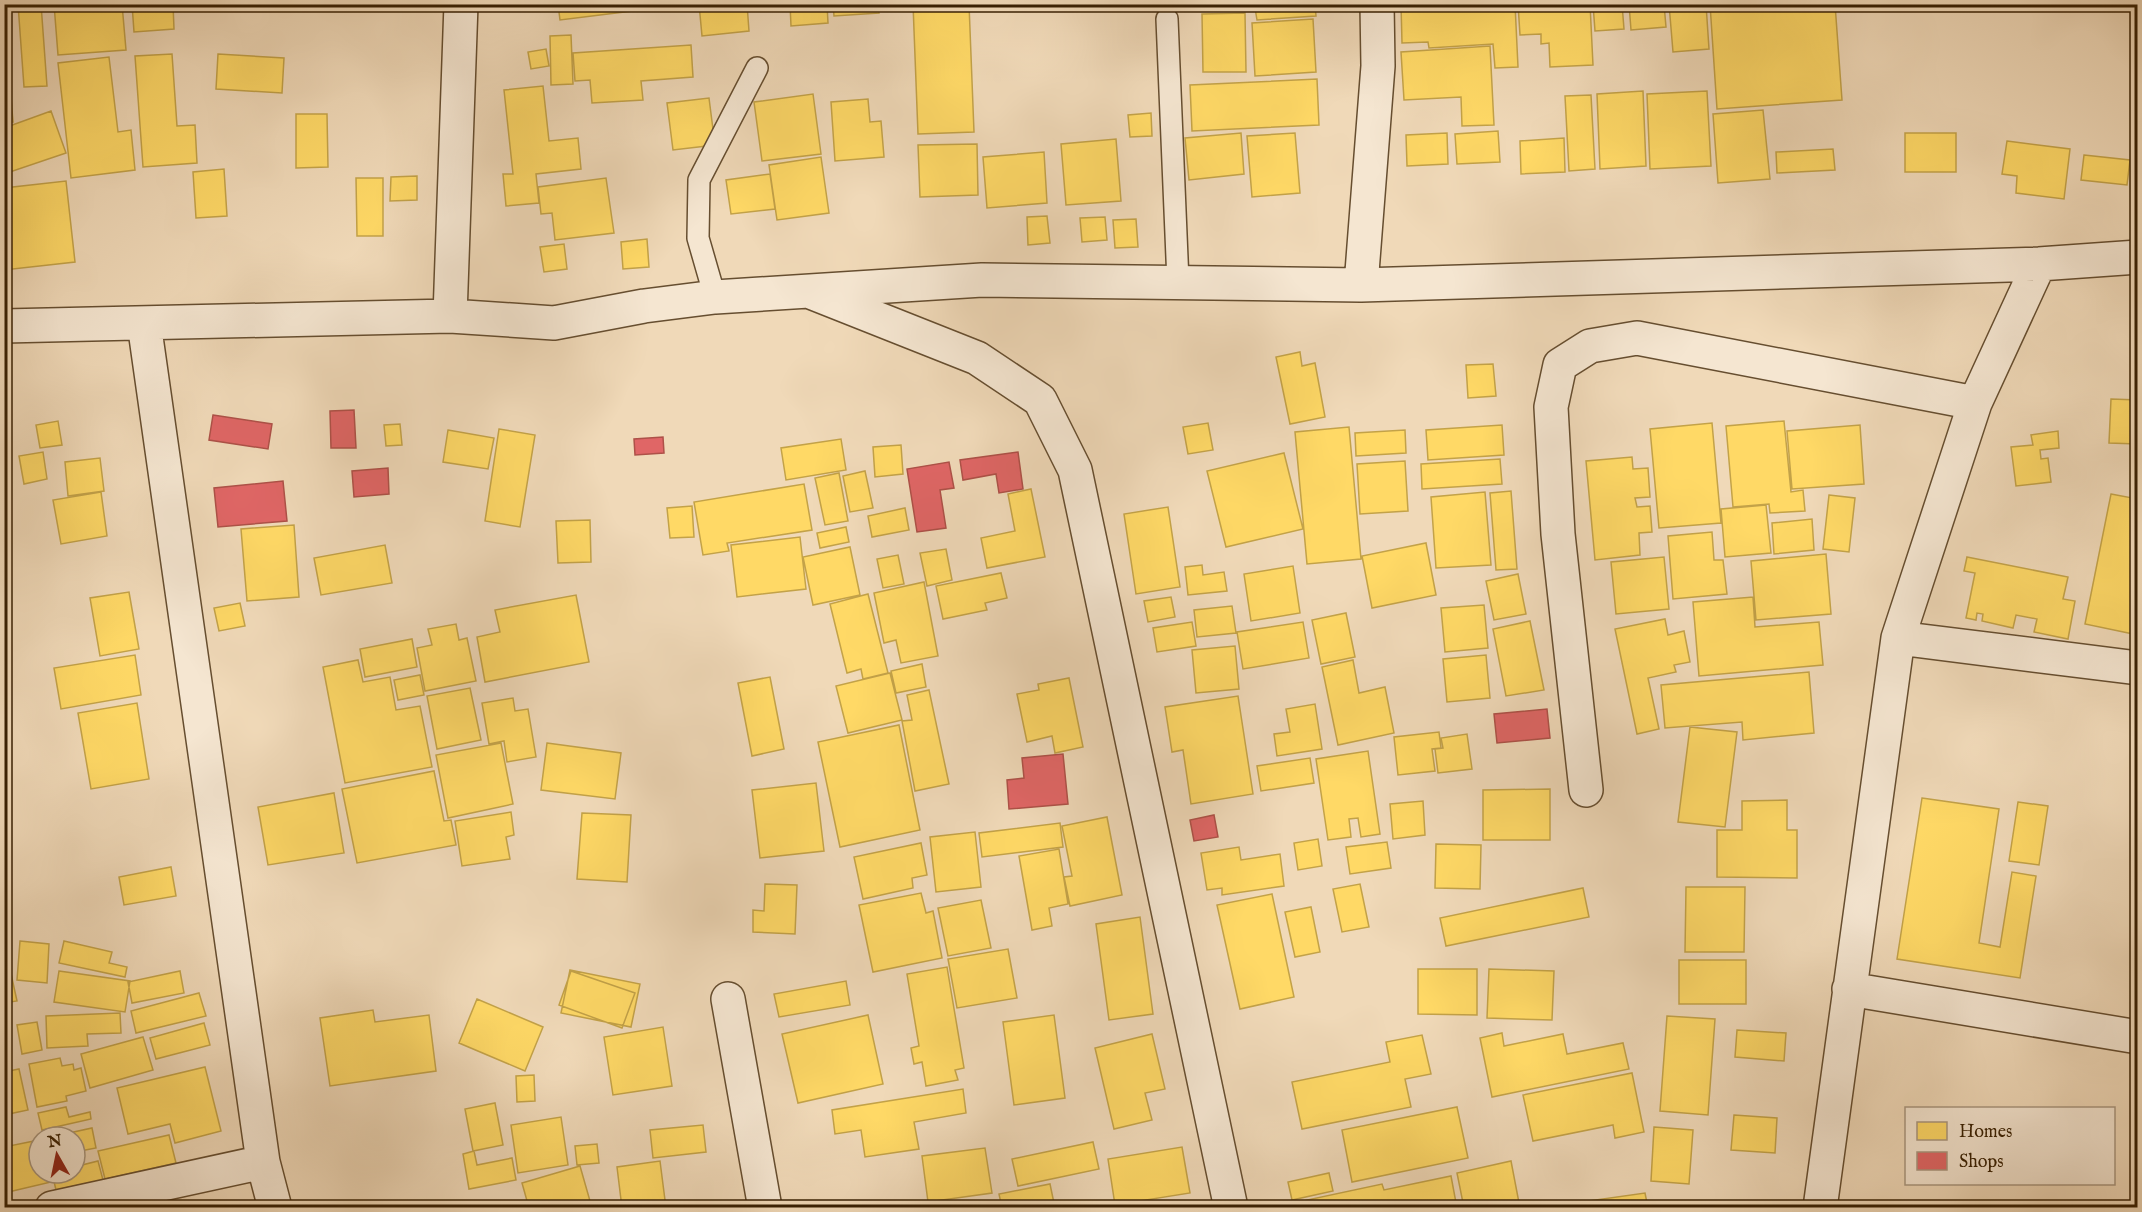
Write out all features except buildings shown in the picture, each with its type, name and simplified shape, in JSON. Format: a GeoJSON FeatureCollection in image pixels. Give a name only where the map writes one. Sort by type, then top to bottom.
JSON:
{"type":"FeatureCollection","features":[{"type":"Feature","properties":{"kind":"street"},"geometry":{"type":"LineString","coordinates":[[450,316],[461,4]]}},
{"type":"Feature","properties":{"kind":"street"},"geometry":{"type":"LineString","coordinates":[[1361,285],[1378,66],[1377,4]]}},
{"type":"Feature","properties":{"kind":"street"},"geometry":{"type":"LineString","coordinates":[[4,326],[450,316],[554,323],[644,306],[715,297],[982,280],[1361,285],[2039,264],[2138,257]]}},
{"type":"Feature","properties":{"kind":"street"},"geometry":{"type":"LineString","coordinates":[[1820,1208],[1898,638],[1975,403],[2039,264]]}},
{"type":"Feature","properties":{"kind":"street"},"geometry":{"type":"LineString","coordinates":[[805,290],[977,358],[1040,400],[1075,470],[1231,1208]]}},
{"type":"Feature","properties":{"kind":"street"},"geometry":{"type":"LineString","coordinates":[[144,323],[263,1162],[275,1208]]}},
{"type":"Feature","properties":{"kind":"street"},"geometry":{"type":"LineString","coordinates":[[1586,790],[1558,522],[1551,406],[1560,365],[1590,346],[1637,338],[1975,403]]}},
{"type":"Feature","properties":{"kind":"street"},"geometry":{"type":"LineString","coordinates":[[1898,638],[2138,668]]}},
{"type":"Feature","properties":{"kind":"street"},"geometry":{"type":"LineString","coordinates":[[1849,989],[2138,1037]]}},
{"type":"Feature","properties":{"kind":"street"},"geometry":{"type":"LineString","coordinates":[[728,999],[765,1208]]}},
{"type":"Feature","properties":{"kind":"street"},"geometry":{"type":"LineString","coordinates":[[52,1208],[263,1162]]}},
{"type":"Feature","properties":{"kind":"lane"},"geometry":{"type":"LineString","coordinates":[[1167,19],[1178,282]]}},
{"type":"Feature","properties":{"kind":"lane"},"geometry":{"type":"LineString","coordinates":[[715,297],[698,238],[699,180],[757,68]]}}]}
